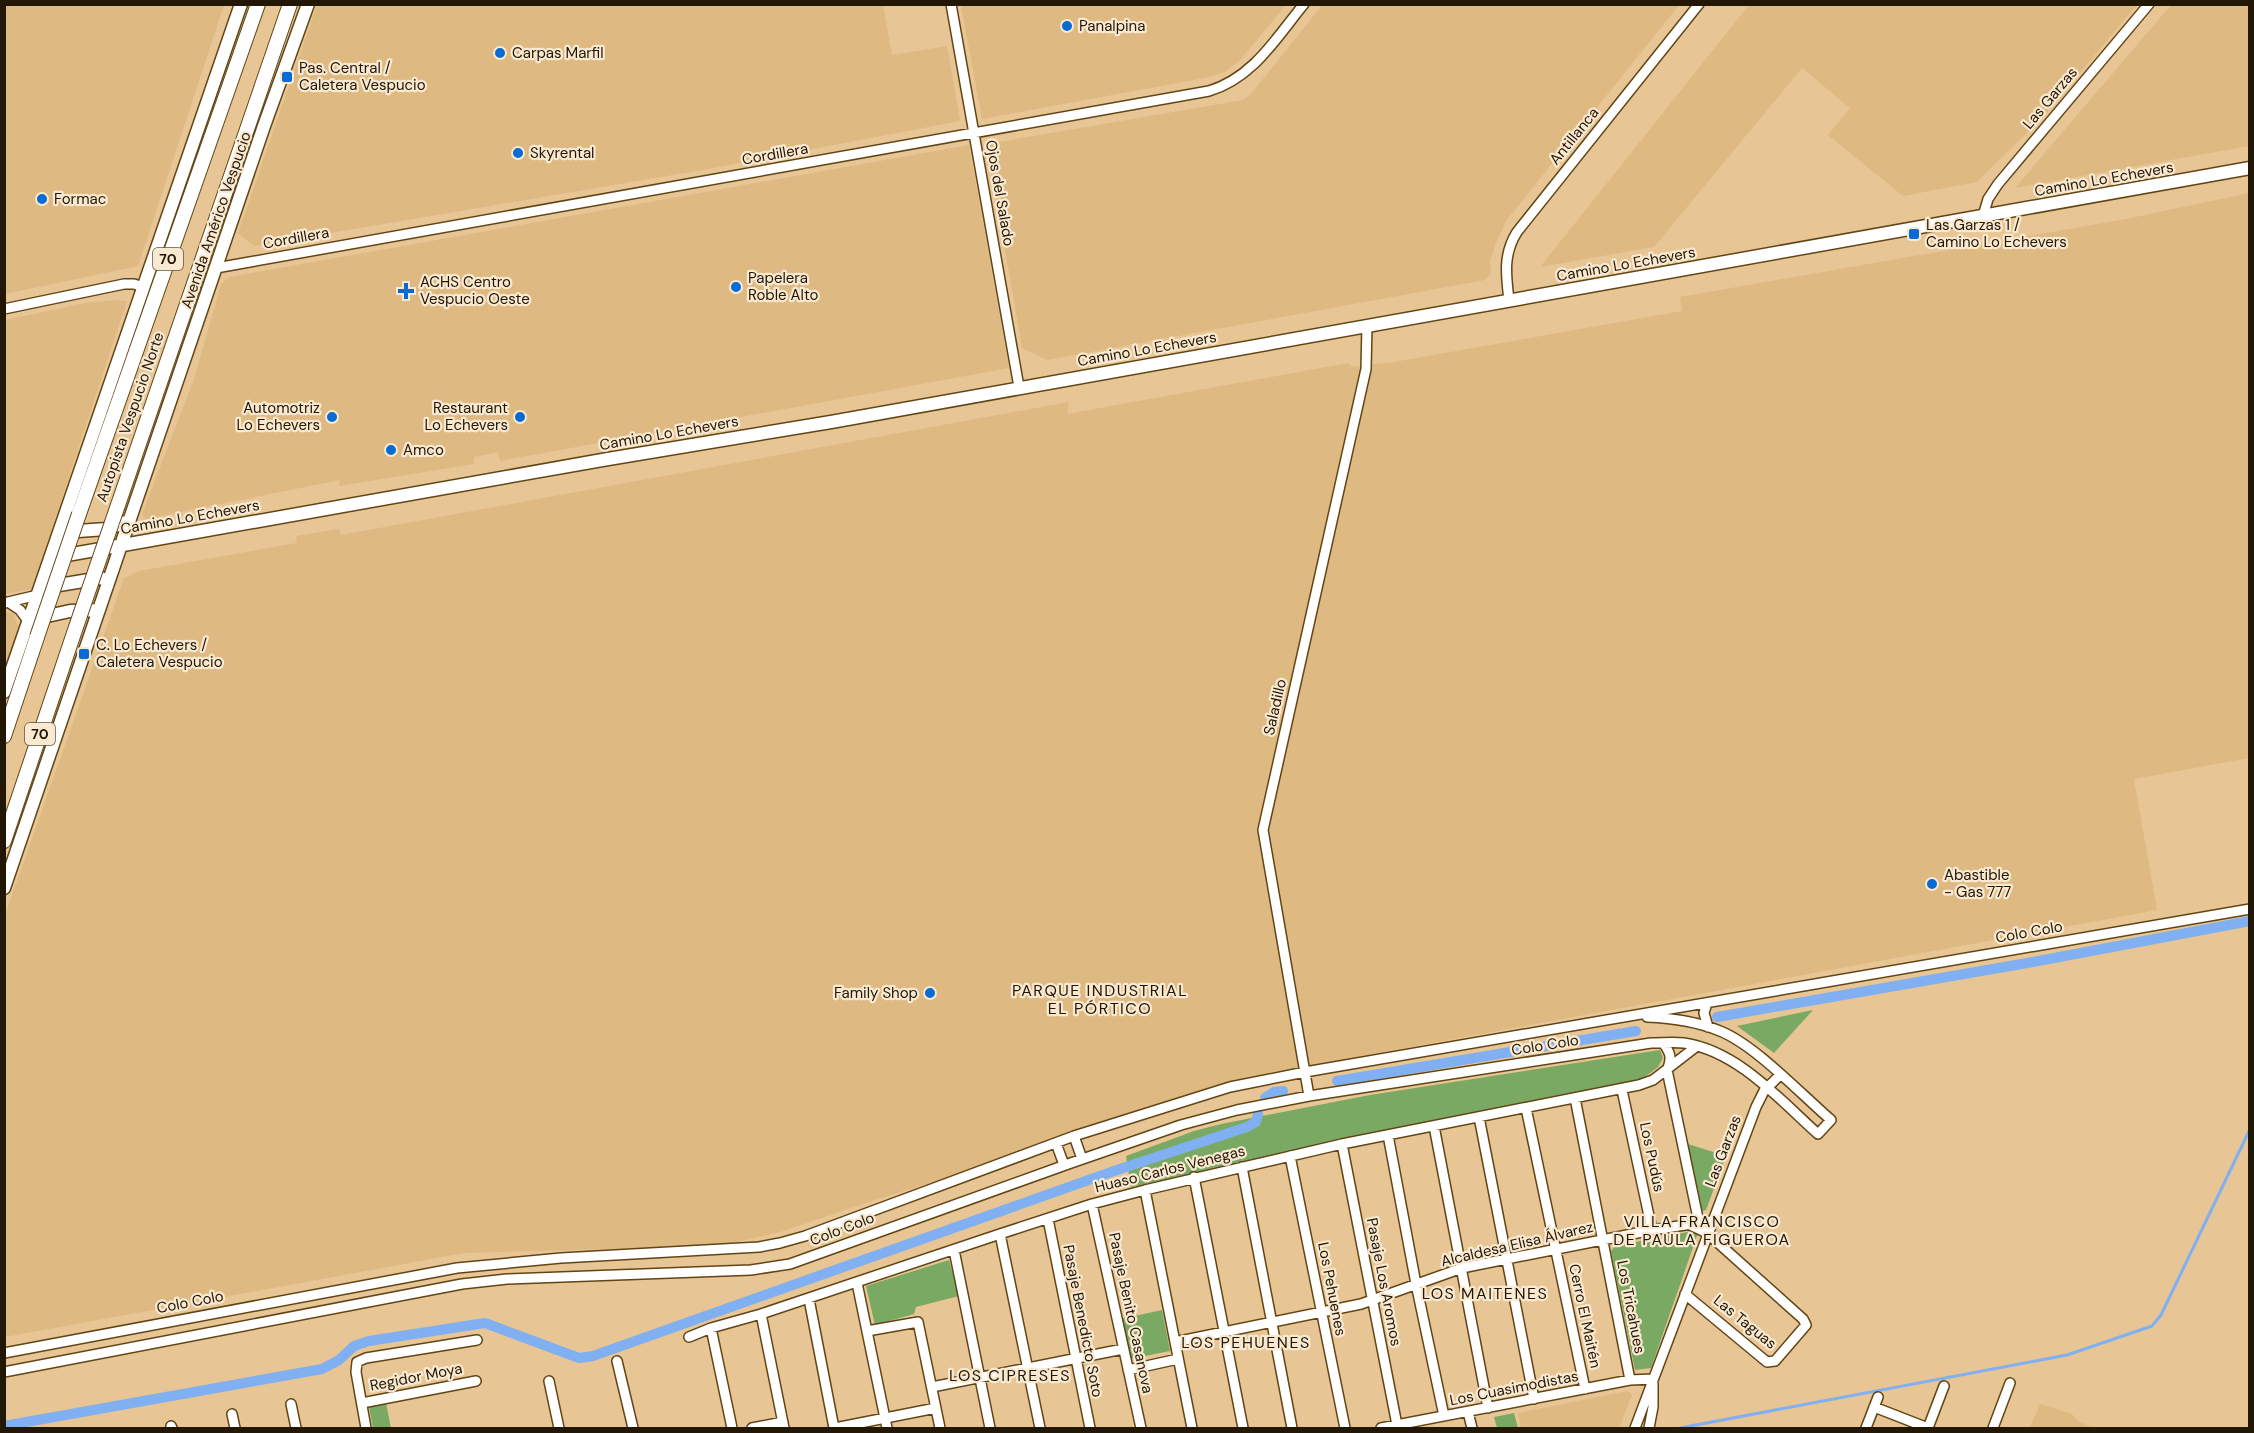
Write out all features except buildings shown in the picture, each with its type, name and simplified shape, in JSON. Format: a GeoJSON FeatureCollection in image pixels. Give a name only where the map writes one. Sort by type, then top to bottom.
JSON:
{"type":"FeatureCollection","features":[{"type":"Feature","properties":{"kind":"highway","name":"Autopista Vespucio Norte"},"geometry":{"type":"LineString","coordinates":[[4,736],[79,514],[258,4]]}},
{"type":"Feature","properties":{"kind":"highway","name":"Autopista Vespucio Norte"},"geometry":{"type":"LineString","coordinates":[[4,841],[290,4]]}},
{"type":"Feature","properties":{"kind":"main road"},"geometry":{"type":"LineString","coordinates":[[4,692],[241,4]]}},
{"type":"Feature","properties":{"kind":"main road","name":"Avenida Américo Vespucio"},"geometry":{"type":"LineString","coordinates":[[4,888],[308,4]]}},
{"type":"Feature","properties":{"kind":"main road","name":"Camino Lo Echevers"},"geometry":{"type":"LineString","coordinates":[[50,558],[2250,168]]}},
{"type":"Feature","properties":{"kind":"main road"},"geometry":{"type":"LineString","coordinates":[[59,532],[95,531],[118,527],[129,521],[137,532],[150,539]]}},
{"type":"Feature","properties":{"kind":"main road"},"geometry":{"type":"LineString","coordinates":[[39,592],[110,577]]}},
{"type":"Feature","properties":{"kind":"main road"},"geometry":{"type":"LineString","coordinates":[[28,621],[54,614],[99,610]]}},
{"type":"Feature","properties":{"kind":"street","name":"Ojos del Salado"},"geometry":{"type":"LineString","coordinates":[[951,4],[1018,387]]}},
{"type":"Feature","properties":{"kind":"street","name":"Cordillera"},"geometry":{"type":"LineString","coordinates":[[216,268],[974,134],[1218,88],[1236,80],[1250,70],[1304,4]]}},
{"type":"Feature","properties":{"kind":"street","name":"Antillanca"},"geometry":{"type":"LineString","coordinates":[[1509,300],[1506,267],[1509,249],[1517,232],[1699,4]]}},
{"type":"Feature","properties":{"kind":"street","name":"Las Garzas"},"geometry":{"type":"LineString","coordinates":[[1983,216],[1988,200],[1998,184],[2148,4]]}},
{"type":"Feature","properties":{"kind":"street"},"geometry":{"type":"LineString","coordinates":[[4,309],[124,284],[143,287]]}},
{"type":"Feature","properties":{"kind":"street","name":"Saladillo"},"geometry":{"type":"LineString","coordinates":[[1308,1096],[1263,830],[1366,369],[1367,325]]}},
{"type":"Feature","properties":{"kind":"street"},"geometry":{"type":"LineString","coordinates":[[6,602],[39,592]]}},
{"type":"Feature","properties":{"kind":"street"},"geometry":{"type":"LineString","coordinates":[[6,602],[20,610],[28,621]]}},
{"type":"Feature","properties":{"kind":"street","name":"Colo Colo"},"geometry":{"type":"LineString","coordinates":[[4,1353],[382,1281],[492,1263],[759,1247],[780,1243],[805,1236],[1074,1136],[1230,1087],[1305,1072],[2250,909]]}},
{"type":"Feature","properties":{"kind":"street"},"geometry":{"type":"LineString","coordinates":[[1707,1003],[1704,1013],[1708,1027]]}},
{"type":"Feature","properties":{"kind":"street","name":"Colo Colo"},"geometry":{"type":"LineString","coordinates":[[4,1372],[462,1284],[507,1279],[751,1270],[790,1264],[1064,1165],[1181,1125],[1237,1110],[1308,1096],[1663,1043],[1686,1043],[1697,1046],[1736,1064],[1767,1088],[1818,1134],[1831,1120],[1742,1043],[1722,1031],[1674,1018],[1632,1016]]}},
{"type":"Feature","properties":{"kind":"street"},"geometry":{"type":"LineString","coordinates":[[1663,1043],[1669,1051],[1671,1060],[1667,1070],[1699,1223]]}},
{"type":"Feature","properties":{"kind":"street","name":"Huaso Carlos Venegas"},"geometry":{"type":"LineString","coordinates":[[689,1337],[1092,1204],[1144,1190],[1342,1144],[1622,1090],[1652,1081],[1697,1046]]}},
{"type":"Feature","properties":{"kind":"street","name":"Las Garzas"},"geometry":{"type":"LineString","coordinates":[[1635,1428],[1756,1107],[1767,1088],[1780,1075]]}},
{"type":"Feature","properties":{"kind":"street","name":"Los Pudús"},"geometry":{"type":"LineString","coordinates":[[1622,1090],[1652,1230]]}},
{"type":"Feature","properties":{"kind":"street","name":"Los Tricahues"},"geometry":{"type":"LineString","coordinates":[[1575,1098],[1630,1380]]}},
{"type":"Feature","properties":{"kind":"street","name":"Cerro El Maitén"},"geometry":{"type":"LineString","coordinates":[[1526,1108],[1585,1389]]}},
{"type":"Feature","properties":{"kind":"street"},"geometry":{"type":"LineString","coordinates":[[1479,1117],[1534,1399]]}},
{"type":"Feature","properties":{"kind":"street"},"geometry":{"type":"LineString","coordinates":[[1434,1126],[1488,1408]]}},
{"type":"Feature","properties":{"kind":"street"},"geometry":{"type":"LineString","coordinates":[[1388,1135],[1444,1416]]}},
{"type":"Feature","properties":{"kind":"street"},"geometry":{"type":"LineString","coordinates":[[1074,1136],[1082,1159]]}},
{"type":"Feature","properties":{"kind":"street"},"geometry":{"type":"LineString","coordinates":[[1056,1143],[1064,1165]]}},
{"type":"Feature","properties":{"kind":"street","name":"Pasaje Los Aromos"},"geometry":{"type":"LineString","coordinates":[[1342,1144],[1397,1425]]}},
{"type":"Feature","properties":{"kind":"street","name":"Los Pehuenes"},"geometry":{"type":"LineString","coordinates":[[1290,1156],[1345,1428]]}},
{"type":"Feature","properties":{"kind":"street"},"geometry":{"type":"LineString","coordinates":[[1242,1167],[1270,1323],[1292,1428]]}},
{"type":"Feature","properties":{"kind":"street"},"geometry":{"type":"LineString","coordinates":[[1194,1177],[1243,1428]]}},
{"type":"Feature","properties":{"kind":"street"},"geometry":{"type":"LineString","coordinates":[[1144,1190],[1192,1428]]}},
{"type":"Feature","properties":{"kind":"street","name":"Pasaje Benito Casanova"},"geometry":{"type":"LineString","coordinates":[[1092,1204],[1141,1428]]}},
{"type":"Feature","properties":{"kind":"street","name":"Pasaje Benedicto Soto"},"geometry":{"type":"LineString","coordinates":[[1048,1219],[1090,1428]]}},
{"type":"Feature","properties":{"kind":"street","name":"Alcaldesa Elisa Álvarez"},"geometry":{"type":"LineString","coordinates":[[1175,1342],[1372,1301],[1462,1268],[1652,1230],[1712,1221]]}},
{"type":"Feature","properties":{"kind":"street"},"geometry":{"type":"LineString","coordinates":[[1688,1224],[1707,1233]]}},
{"type":"Feature","properties":{"kind":"street","name":"Las Taguas"},"geometry":{"type":"LineString","coordinates":[[1685,1294],[1767,1362],[1775,1361],[1805,1329],[1805,1322],[1707,1233]]}},
{"type":"Feature","properties":{"kind":"street"},"geometry":{"type":"LineString","coordinates":[[1000,1234],[1040,1428]]}},
{"type":"Feature","properties":{"kind":"street"},"geometry":{"type":"LineString","coordinates":[[954,1250],[990,1428]]}},
{"type":"Feature","properties":{"kind":"street"},"geometry":{"type":"LineString","coordinates":[[620,1255],[621,1275]]}},
{"type":"Feature","properties":{"kind":"street"},"geometry":{"type":"LineString","coordinates":[[603,1256],[604,1276]]}},
{"type":"Feature","properties":{"kind":"street"},"geometry":{"type":"LineString","coordinates":[[374,1301],[382,1292],[382,1281]]}},
{"type":"Feature","properties":{"kind":"street"},"geometry":{"type":"LineString","coordinates":[[857,1283],[887,1428]]}},
{"type":"Feature","properties":{"kind":"street"},"geometry":{"type":"LineString","coordinates":[[808,1299],[835,1428],[936,1408]]}},
{"type":"Feature","properties":{"kind":"street"},"geometry":{"type":"LineString","coordinates":[[752,1428],[783,1425],[761,1314]]}},
{"type":"Feature","properties":{"kind":"street"},"geometry":{"type":"LineString","coordinates":[[867,1331],[918,1322],[940,1428]]}},
{"type":"Feature","properties":{"kind":"street"},"geometry":{"type":"LineString","coordinates":[[711,1328],[732,1428]]}},
{"type":"Feature","properties":{"kind":"street"},"geometry":{"type":"LineString","coordinates":[[120,1330],[124,1349]]}},
{"type":"Feature","properties":{"kind":"street"},"geometry":{"type":"LineString","coordinates":[[366,1428],[356,1372],[357,1362],[366,1358],[477,1340]]}},
{"type":"Feature","properties":{"kind":"street"},"geometry":{"type":"LineString","coordinates":[[932,1387],[1124,1349]]}},
{"type":"Feature","properties":{"kind":"street"},"geometry":{"type":"LineString","coordinates":[[1128,1370],[1178,1359]]}},
{"type":"Feature","properties":{"kind":"street"},"geometry":{"type":"LineString","coordinates":[[617,1361],[633,1428]]}},
{"type":"Feature","properties":{"kind":"street","name":"Las Garzas"},"geometry":{"type":"LineString","coordinates":[[1649,1428],[1653,1407],[1653,1379]]}},
{"type":"Feature","properties":{"kind":"street","name":"Los Cuasimodistas"},"geometry":{"type":"LineString","coordinates":[[1381,1428],[1424,1424],[1444,1416],[1630,1380],[1653,1379]]}},
{"type":"Feature","properties":{"kind":"street","name":"Regidor Moya"},"geometry":{"type":"LineString","coordinates":[[362,1403],[476,1381]]}},
{"type":"Feature","properties":{"kind":"street"},"geometry":{"type":"LineString","coordinates":[[549,1381],[559,1428]]}},
{"type":"Feature","properties":{"kind":"street"},"geometry":{"type":"LineString","coordinates":[[1993,1428],[2010,1383]]}},
{"type":"Feature","properties":{"kind":"street"},"geometry":{"type":"LineString","coordinates":[[1874,1407],[1928,1428],[1944,1386]]}},
{"type":"Feature","properties":{"kind":"street"},"geometry":{"type":"LineString","coordinates":[[1866,1428],[1878,1397]]}},
{"type":"Feature","properties":{"kind":"street"},"geometry":{"type":"LineString","coordinates":[[291,1404],[296,1428]]}},
{"type":"Feature","properties":{"kind":"street"},"geometry":{"type":"LineString","coordinates":[[1468,1412],[1472,1428]]}},
{"type":"Feature","properties":{"kind":"street"},"geometry":{"type":"LineString","coordinates":[[232,1414],[235,1428]]}},
{"type":"Feature","properties":{"kind":"shaded area"},"geometry":{"type":"Polygon","coordinates":[[[5,4],[224,5],[138,266],[5,294],[5,4]]]}},
{"type":"Feature","properties":{"kind":"shaded area"},"geometry":{"type":"Polygon","coordinates":[[[961,4],[1286,5],[1241,59],[1225,72],[1210,77],[982,119],[961,4]]]}},
{"type":"Feature","properties":{"kind":"shaded area"},"geometry":{"type":"Polygon","coordinates":[[[1323,4],[1679,5],[1506,221],[1490,261],[1491,273],[1485,280],[1047,360],[1022,348],[987,144],[1243,100],[1251,94],[1323,4]]]}},
{"type":"Feature","properties":{"kind":"shaded area"},"geometry":{"type":"Polygon","coordinates":[[[317,5],[883,5],[892,55],[947,46],[960,121],[708,169],[254,246],[238,233],[317,5]]]}},
{"type":"Feature","properties":{"kind":"shaded area"},"geometry":{"type":"Polygon","coordinates":[[[1749,5],[2137,5],[2041,119],[1977,182],[1903,196],[1828,135],[1850,108],[1802,68],[1654,247],[1540,267],[1749,5]]]}},
{"type":"Feature","properties":{"kind":"shaded area"},"geometry":{"type":"Polygon","coordinates":[[[2171,5],[2249,5],[2249,146],[2015,188],[2171,5]]]}},
{"type":"Feature","properties":{"kind":"shaded area"},"geometry":{"type":"Polygon","coordinates":[[[969,145],[1009,368],[500,461],[498,452],[474,457],[474,464],[339,486],[340,480],[146,519],[142,514],[194,379],[221,284],[229,277],[969,145]]]}},
{"type":"Feature","properties":{"kind":"shaded area"},"geometry":{"type":"Polygon","coordinates":[[[2249,193],[2249,758],[2134,779],[2157,910],[1290,1069],[780,1232],[720,1246],[464,1253],[5,1337],[5,915],[124,578],[139,571],[297,543],[296,536],[339,529],[341,535],[1069,402],[1067,414],[1348,363],[1352,367],[1394,362],[1682,311],[1680,297],[2126,219],[2249,193]]]}},
{"type":"Feature","properties":{"kind":"shaded area"},"geometry":{"type":"Polygon","coordinates":[[[127,301],[32,589],[5,594],[5,320],[85,303],[127,301]]]}},
{"type":"Feature","properties":{"kind":"shaded area"},"geometry":{"type":"Polygon","coordinates":[[[5,612],[14,614],[19,628],[5,667],[5,612]]]}},
{"type":"Feature","properties":{"kind":"shaded area"},"geometry":{"type":"Polygon","coordinates":[[[1628,1391],[1632,1395],[1619,1428],[1521,1428],[1518,1413],[1628,1391]]]}},
{"type":"Feature","properties":{"kind":"shaded area"},"geometry":{"type":"Polygon","coordinates":[[[2040,1404],[2072,1414],[2079,1422],[2094,1428],[2030,1428],[2040,1404]]]}},
{"type":"Feature","properties":{"kind":"green space"},"geometry":{"type":"Polygon","coordinates":[[[1813,1010],[1774,1053],[1737,1026],[1813,1010]]]}},
{"type":"Feature","properties":{"kind":"green space"},"geometry":{"type":"Polygon","coordinates":[[[1660,1050],[1663,1058],[1658,1067],[1642,1079],[1131,1187],[1126,1156],[1194,1131],[1221,1124],[1370,1095],[1660,1050]]]}},
{"type":"Feature","properties":{"kind":"green space"},"geometry":{"type":"Polygon","coordinates":[[[1688,1144],[1726,1156],[1706,1210],[1702,1211],[1688,1144]]]}},
{"type":"Feature","properties":{"kind":"green space"},"geometry":{"type":"Polygon","coordinates":[[[1693,1231],[1698,1233],[1651,1368],[1635,1370],[1611,1251],[1615,1246],[1693,1231]]]}},
{"type":"Feature","properties":{"kind":"green space"},"geometry":{"type":"Polygon","coordinates":[[[949,1260],[959,1296],[916,1307],[914,1314],[875,1325],[866,1286],[949,1260]]]}},
{"type":"Feature","properties":{"kind":"green space"},"geometry":{"type":"Polygon","coordinates":[[[1162,1310],[1170,1351],[1130,1359],[1121,1319],[1162,1310]]]}},
{"type":"Feature","properties":{"kind":"green space"},"geometry":{"type":"Polygon","coordinates":[[[386,1403],[391,1428],[373,1428],[369,1407],[386,1403]]]}},
{"type":"Feature","properties":{"kind":"green space"},"geometry":{"type":"Polygon","coordinates":[[[1514,1413],[1518,1428],[1497,1428],[1494,1417],[1514,1413]]]}},
{"type":"Feature","properties":{"kind":"waterway"},"geometry":{"type":"LineString","coordinates":[[1717,1017],[2033,962],[2250,921]]}},
{"type":"Feature","properties":{"kind":"waterway"},"geometry":{"type":"LineString","coordinates":[[1337,1081],[1636,1031]]}},
{"type":"Feature","properties":{"kind":"waterway"},"geometry":{"type":"LineString","coordinates":[[1265,1098],[1274,1092],[1283,1091]]}},
{"type":"Feature","properties":{"kind":"waterway"},"geometry":{"type":"LineString","coordinates":[[4,1426],[322,1369],[339,1360],[354,1346],[369,1341],[485,1323],[579,1358],[593,1356],[1114,1171],[1247,1127],[1256,1122],[1258,1114]]}},
{"type":"Feature","properties":{"kind":"waterway"},"geometry":{"type":"LineString","coordinates":[[1680,1428],[2067,1355],[2152,1326],[2161,1315],[2250,1129]]}},
{"type":"Feature","properties":{"kind":"place","name":"Panalpina"},"geometry":{"type":"Point","coordinates":[1067,26]}},
{"type":"Feature","properties":{"kind":"place","name":"Carpas Marfil"},"geometry":{"type":"Point","coordinates":[500,53]}},
{"type":"Feature","properties":{"kind":"place","name":"Pas. Central / Caletera Vespucio"},"geometry":{"type":"Point","coordinates":[287,77]}},
{"type":"Feature","properties":{"kind":"place","name":"Skyrental"},"geometry":{"type":"Point","coordinates":[518,153]}},
{"type":"Feature","properties":{"kind":"place","name":"Formac"},"geometry":{"type":"Point","coordinates":[42,199]}},
{"type":"Feature","properties":{"kind":"place","name":"Las Garzas 1 / Camino Lo Echevers"},"geometry":{"type":"Point","coordinates":[1914,234]}},
{"type":"Feature","properties":{"kind":"place","name":"Papelera Roble Alto"},"geometry":{"type":"Point","coordinates":[736,287]}},
{"type":"Feature","properties":{"kind":"place","name":"ACHS Centro Vespucio Oeste"},"geometry":{"type":"Point","coordinates":[406,291]}},
{"type":"Feature","properties":{"kind":"place","name":"Automotriz Lo Echevers"},"geometry":{"type":"Point","coordinates":[332,417]}},
{"type":"Feature","properties":{"kind":"place","name":"Restaurant Lo Echevers"},"geometry":{"type":"Point","coordinates":[520,417]}},
{"type":"Feature","properties":{"kind":"place","name":"Amco"},"geometry":{"type":"Point","coordinates":[391,450]}},
{"type":"Feature","properties":{"kind":"place","name":"C. Lo Echevers / Caletera Vespucio"},"geometry":{"type":"Point","coordinates":[84,654]}},
{"type":"Feature","properties":{"kind":"place","name":"Abastible - Gas 777"},"geometry":{"type":"Point","coordinates":[1932,884]}},
{"type":"Feature","properties":{"kind":"place","name":"Family Shop"},"geometry":{"type":"Point","coordinates":[930,993]}},
{"type":"Feature","properties":{"kind":"district","name":"PARQUE INDUSTRIAL EL PÓRTICO"},"geometry":{"type":"Point","coordinates":[1100,999]}},
{"type":"Feature","properties":{"kind":"district","name":"VILLA FRANCISCO DE PAULA FIGUEROA"},"geometry":{"type":"Point","coordinates":[1702,1230]}},
{"type":"Feature","properties":{"kind":"district","name":"LOS MAITENES"},"geometry":{"type":"Point","coordinates":[1485,1293]}},
{"type":"Feature","properties":{"kind":"district","name":"LOS PEHUENES"},"geometry":{"type":"Point","coordinates":[1246,1342]}},
{"type":"Feature","properties":{"kind":"district","name":"LOS CIPRESES"},"geometry":{"type":"Point","coordinates":[1010,1375]}}]}
